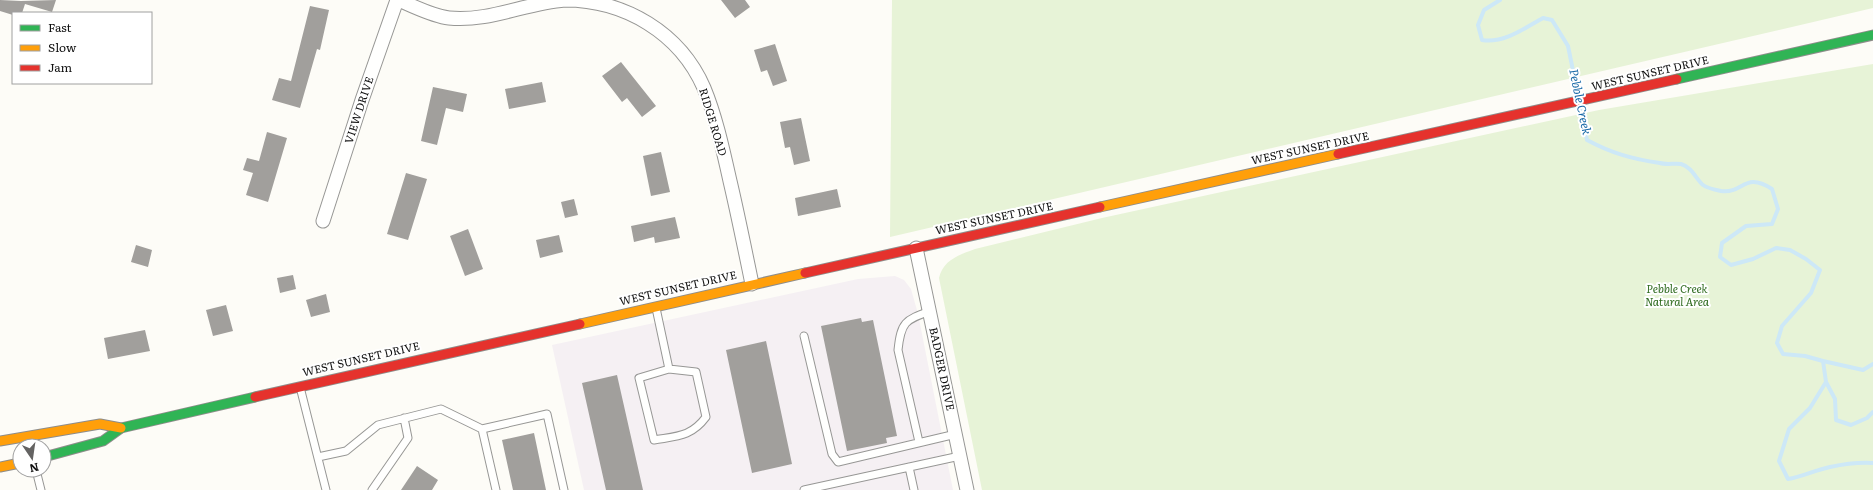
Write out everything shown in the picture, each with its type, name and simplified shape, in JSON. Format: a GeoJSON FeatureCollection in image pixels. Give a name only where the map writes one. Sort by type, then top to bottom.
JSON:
{"type":"FeatureCollection","features":[{"type":"Feature","properties":{"kind":"main road","name":"WEST SUNSET DRIVE"},"geometry":{"type":"LineString","coordinates":[[52,455],[103,441],[121,428],[300,386],[656,305],[1873,35]]}},
{"type":"Feature","properties":{"kind":"main road","name":"WEST SUNSET DRIVE"},"geometry":{"type":"LineString","coordinates":[[0,441],[100,424],[121,428]]}},
{"type":"Feature","properties":{"kind":"main road"},"geometry":{"type":"LineString","coordinates":[[0,467],[12,465]]}},
{"type":"Feature","properties":{"kind":"street","name":"VIEW DRIVE"},"geometry":{"type":"LineString","coordinates":[[323,221],[362,100],[398,0]]}},
{"type":"Feature","properties":{"kind":"street","name":"RIDGE ROAD"},"geometry":{"type":"LineString","coordinates":[[398,0],[447,18],[464,19],[566,0],[598,1],[629,10],[654,25],[674,42],[691,64],[704,87],[727,171],[752,284]]}},
{"type":"Feature","properties":{"kind":"street","name":"BADGER DRIVE"},"geometry":{"type":"LineString","coordinates":[[916,248],[967,490]]}},
{"type":"Feature","properties":{"kind":"lane"},"geometry":{"type":"LineString","coordinates":[[656,305],[669,369]]}},
{"type":"Feature","properties":{"kind":"lane"},"geometry":{"type":"LineString","coordinates":[[918,442],[898,350],[904,325],[910,318],[930,311]]}},
{"type":"Feature","properties":{"kind":"lane"},"geometry":{"type":"LineString","coordinates":[[804,336],[832,454],[838,462],[956,434]]}},
{"type":"Feature","properties":{"kind":"lane"},"geometry":{"type":"LineString","coordinates":[[669,369],[696,372],[706,417],[698,427],[686,434],[654,440],[639,378],[669,369]]}},
{"type":"Feature","properties":{"kind":"lane"},"geometry":{"type":"LineString","coordinates":[[300,386],[326,490]]}},
{"type":"Feature","properties":{"kind":"lane"},"geometry":{"type":"LineString","coordinates":[[318,457],[346,451],[378,425],[441,409],[482,429],[547,414],[564,490]]}},
{"type":"Feature","properties":{"kind":"lane"},"geometry":{"type":"LineString","coordinates":[[372,490],[408,438],[404,418]]}},
{"type":"Feature","properties":{"kind":"lane"},"geometry":{"type":"LineString","coordinates":[[482,429],[496,490]]}},
{"type":"Feature","properties":{"kind":"lane"},"geometry":{"type":"LineString","coordinates":[[804,490],[960,456]]}},
{"type":"Feature","properties":{"kind":"lane"},"geometry":{"type":"LineString","coordinates":[[909,467],[914,490]]}},
{"type":"Feature","properties":{"kind":"lane"},"geometry":{"type":"LineString","coordinates":[[38,478],[41,490]]}},
{"type":"Feature","properties":{"kind":"shaded area"},"geometry":{"type":"Polygon","coordinates":[[[895,276],[904,280],[911,289],[918,314],[953,490],[584,490],[552,345],[858,279],[895,276]]]}},
{"type":"Feature","properties":{"kind":"green space"},"geometry":{"type":"Polygon","coordinates":[[[892,0],[1873,0],[1873,8],[890,237],[892,0]]]}},
{"type":"Feature","properties":{"kind":"green space","name":"Pebble Creek Natural Area"},"geometry":{"type":"Polygon","coordinates":[[[1873,64],[1873,490],[982,490],[939,278],[948,262],[958,256],[975,249],[1102,218],[1599,110],[1873,64]]]}},
{"type":"Feature","properties":{"kind":"building"},"geometry":{"type":"Polygon","coordinates":[[[0,0],[56,0],[52,12],[25,4],[22,12],[12,12],[12,15],[0,11],[0,0]]]}},
{"type":"Feature","properties":{"kind":"building"},"geometry":{"type":"Polygon","coordinates":[[[721,0],[745,0],[750,7],[735,18],[721,0]]]}},
{"type":"Feature","properties":{"kind":"building"},"geometry":{"type":"Polygon","coordinates":[[[310,6],[329,10],[320,50],[317,49],[300,108],[272,100],[279,78],[291,81],[310,6]]]}},
{"type":"Feature","properties":{"kind":"building"},"geometry":{"type":"Polygon","coordinates":[[[775,44],[787,81],[773,86],[767,70],[761,72],[754,50],[775,44]]]}},
{"type":"Feature","properties":{"kind":"building"},"geometry":{"type":"Polygon","coordinates":[[[621,62],[656,106],[642,117],[627,98],[622,102],[602,76],[621,62]]]}},
{"type":"Feature","properties":{"kind":"building"},"geometry":{"type":"Polygon","coordinates":[[[542,82],[546,102],[509,109],[505,89],[542,82]]]}},
{"type":"Feature","properties":{"kind":"building"},"geometry":{"type":"Polygon","coordinates":[[[433,87],[467,94],[463,112],[446,108],[437,145],[421,141],[433,87]]]}},
{"type":"Feature","properties":{"kind":"building"},"geometry":{"type":"Polygon","coordinates":[[[801,118],[810,161],[794,165],[790,147],[785,148],[780,122],[801,118]]]}},
{"type":"Feature","properties":{"kind":"building"},"geometry":{"type":"Polygon","coordinates":[[[267,132],[287,138],[268,202],[246,195],[253,173],[243,170],[247,158],[259,161],[267,132]]]}},
{"type":"Feature","properties":{"kind":"building"},"geometry":{"type":"Polygon","coordinates":[[[661,152],[670,192],[651,196],[643,156],[661,152]]]}},
{"type":"Feature","properties":{"kind":"building"},"geometry":{"type":"Polygon","coordinates":[[[406,173],[427,179],[408,240],[387,234],[406,173]]]}},
{"type":"Feature","properties":{"kind":"building"},"geometry":{"type":"Polygon","coordinates":[[[837,189],[841,207],[798,216],[795,198],[837,189]]]}},
{"type":"Feature","properties":{"kind":"building"},"geometry":{"type":"Polygon","coordinates":[[[574,199],[578,215],[565,218],[561,202],[574,199]]]}},
{"type":"Feature","properties":{"kind":"building"},"geometry":{"type":"Polygon","coordinates":[[[675,217],[680,238],[655,243],[654,237],[634,242],[631,226],[675,217]]]}},
{"type":"Feature","properties":{"kind":"building"},"geometry":{"type":"Polygon","coordinates":[[[468,229],[483,269],[465,276],[450,236],[468,229]]]}},
{"type":"Feature","properties":{"kind":"building"},"geometry":{"type":"Polygon","coordinates":[[[559,235],[563,252],[540,258],[536,240],[559,235]]]}},
{"type":"Feature","properties":{"kind":"building"},"geometry":{"type":"Polygon","coordinates":[[[136,245],[152,250],[148,267],[131,262],[136,245]]]}},
{"type":"Feature","properties":{"kind":"building"},"geometry":{"type":"Polygon","coordinates":[[[293,275],[296,289],[280,293],[277,278],[293,275]]]}},
{"type":"Feature","properties":{"kind":"building"},"geometry":{"type":"Polygon","coordinates":[[[326,294],[330,312],[311,317],[306,300],[326,294]]]}},
{"type":"Feature","properties":{"kind":"building"},"geometry":{"type":"Polygon","coordinates":[[[226,305],[233,331],[213,336],[206,310],[226,305]]]}},
{"type":"Feature","properties":{"kind":"building"},"geometry":{"type":"Polygon","coordinates":[[[861,318],[862,322],[873,320],[897,436],[886,438],[887,443],[847,451],[821,326],[861,318]]]}},
{"type":"Feature","properties":{"kind":"building"},"geometry":{"type":"Polygon","coordinates":[[[145,330],[150,351],[108,359],[104,338],[145,330]]]}},
{"type":"Feature","properties":{"kind":"building"},"geometry":{"type":"Polygon","coordinates":[[[766,341],[792,464],[752,473],[726,350],[766,341]]]}},
{"type":"Feature","properties":{"kind":"building"},"geometry":{"type":"Polygon","coordinates":[[[617,375],[643,490],[606,490],[582,383],[617,375]]]}},
{"type":"Feature","properties":{"kind":"building"},"geometry":{"type":"Polygon","coordinates":[[[534,433],[546,490],[513,490],[502,440],[534,433]]]}},
{"type":"Feature","properties":{"kind":"building"},"geometry":{"type":"Polygon","coordinates":[[[417,466],[438,480],[432,490],[401,490],[417,466]]]}},
{"type":"Feature","properties":{"kind":"waterway","name":"Pebble Creek"},"geometry":{"type":"LineString","coordinates":[[1500,0],[1484,10],[1478,25],[1482,40],[1498,40],[1514,34],[1543,18],[1552,20],[1568,46],[1578,95]]}},
{"type":"Feature","properties":{"kind":"waterway","name":"Pebble Creek"},"geometry":{"type":"LineString","coordinates":[[1580,106],[1587,140],[1605,149],[1640,160],[1665,164],[1681,164],[1691,170],[1703,185],[1721,191],[1729,191],[1745,184],[1755,182],[1772,189],[1778,209],[1772,224],[1746,226],[1722,243],[1720,257],[1731,265],[1753,259],[1776,248],[1790,250],[1806,259],[1820,270],[1811,293],[1782,326],[1777,343],[1783,354],[1805,356],[1823,361],[1826,382],[1835,399],[1836,420],[1851,425],[1867,418],[1873,412]]}},
{"type":"Feature","properties":{"kind":"waterway","name":"Pebble Creek"},"geometry":{"type":"LineString","coordinates":[[1823,361],[1863,370],[1873,364]]}},
{"type":"Feature","properties":{"kind":"waterway","name":"Pebble Creek"},"geometry":{"type":"LineString","coordinates":[[1826,382],[1810,408],[1789,429],[1779,461],[1788,479],[1824,468],[1846,464],[1873,463]]}},
{"type":"Feature","properties":{"kind":"traffic: fast"},"geometry":{"type":"LineString","coordinates":[[1677,79],[1873,35]]}},
{"type":"Feature","properties":{"kind":"traffic: fast"},"geometry":{"type":"LineString","coordinates":[[52,455],[103,441],[121,428],[255,397]]}},
{"type":"Feature","properties":{"kind":"traffic: slow"},"geometry":{"type":"LineString","coordinates":[[1100,207],[1338,154]]}},
{"type":"Feature","properties":{"kind":"traffic: slow"},"geometry":{"type":"LineString","coordinates":[[580,324],[805,273]]}},
{"type":"Feature","properties":{"kind":"traffic: slow"},"geometry":{"type":"LineString","coordinates":[[0,441],[100,424],[121,428]]}},
{"type":"Feature","properties":{"kind":"traffic: slow"},"geometry":{"type":"LineString","coordinates":[[0,467],[12,465]]}},
{"type":"Feature","properties":{"kind":"traffic: jam"},"geometry":{"type":"LineString","coordinates":[[1338,154],[1677,79]]}},
{"type":"Feature","properties":{"kind":"traffic: jam"},"geometry":{"type":"LineString","coordinates":[[805,273],[1100,207]]}},
{"type":"Feature","properties":{"kind":"traffic: jam"},"geometry":{"type":"LineString","coordinates":[[255,397],[580,324]]}}]}
